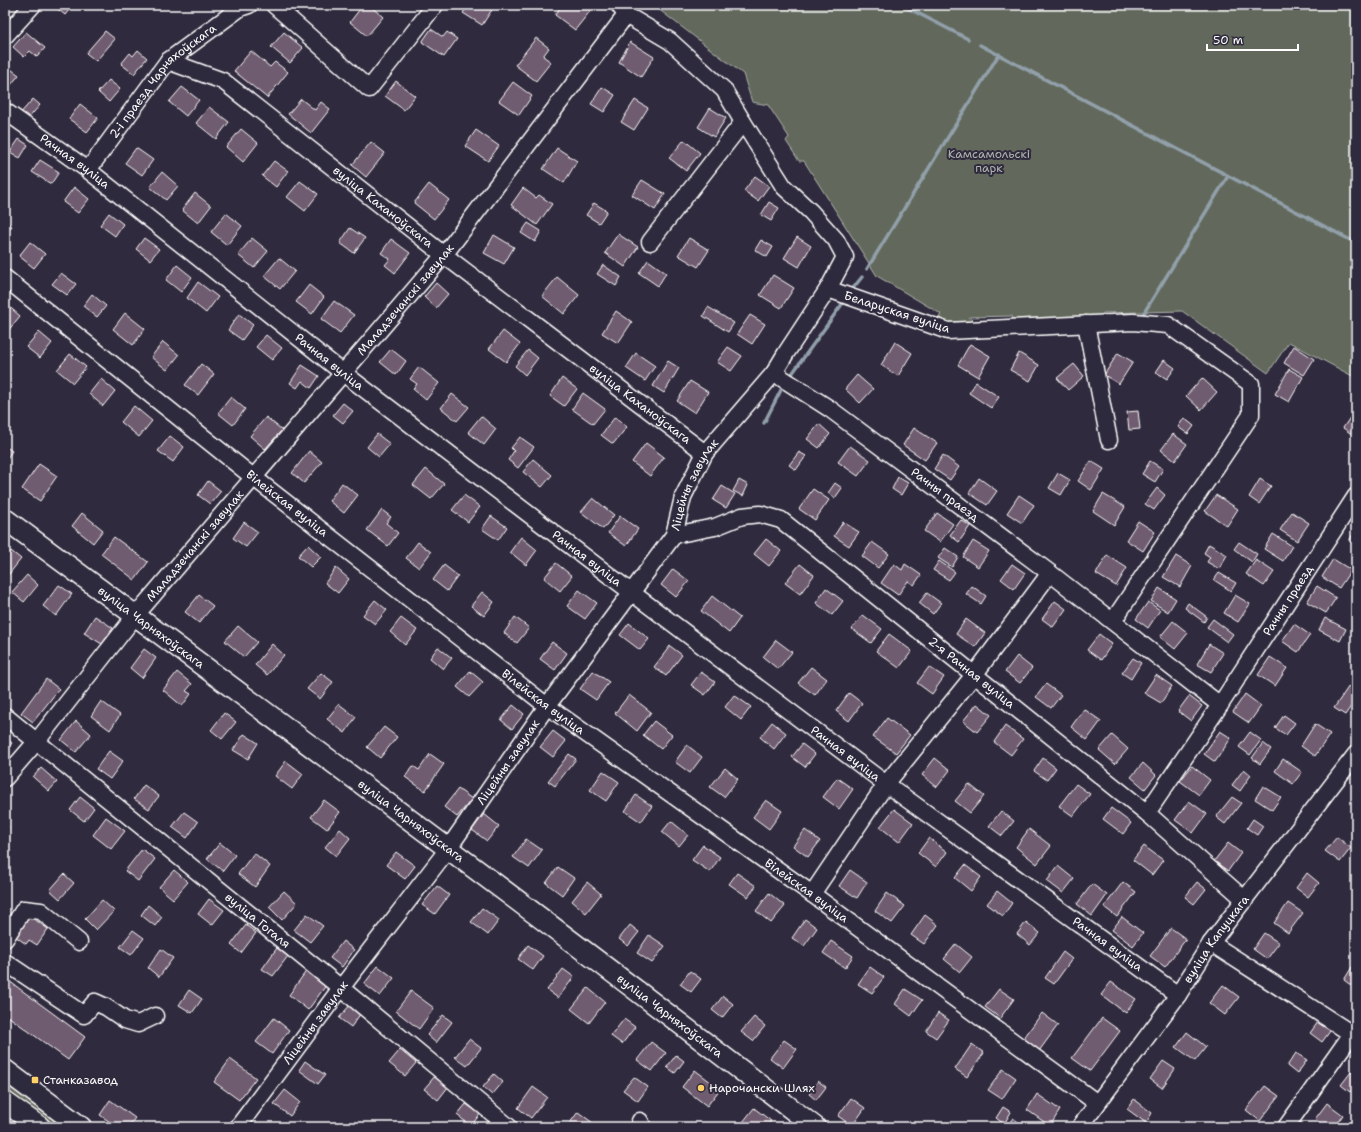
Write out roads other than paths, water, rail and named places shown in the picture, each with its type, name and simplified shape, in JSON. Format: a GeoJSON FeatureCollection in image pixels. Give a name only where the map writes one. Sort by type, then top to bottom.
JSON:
{"type":"FeatureCollection","features":[{"type":"Feature","properties":{"kind":"main road","name":"вуліца Чарняхоўскага"},"geometry":{"type":"LineString","coordinates":[[5,519],[703,1040],[815,1127]]}},
{"type":"Feature","properties":{"kind":"main road"},"geometry":{"type":"LineString","coordinates":[[5,1070],[81,1127]]}},
{"type":"Feature","properties":{"kind":"main road"},"geometry":{"type":"LineString","coordinates":[[5,1102],[40,1127]]}},
{"type":"Feature","properties":{"kind":"street"},"geometry":{"type":"LineString","coordinates":[[5,36],[33,5]]}},
{"type":"Feature","properties":{"kind":"street"},"geometry":{"type":"LineString","coordinates":[[274,5],[369,89],[435,5]]}},
{"type":"Feature","properties":{"kind":"street","name":"2-і праезд Чарняхоўскага"},"geometry":{"type":"LineString","coordinates":[[88,170],[168,61],[243,6]]}},
{"type":"Feature","properties":{"kind":"street","name":"Беларуская вуліца"},"geometry":{"type":"LineString","coordinates":[[622,10],[670,41],[724,90],[784,187],[811,212],[836,240],[845,257],[828,289],[948,331],[1133,322],[1168,325],[1251,384],[1251,415],[1113,622]]}},
{"type":"Feature","properties":{"kind":"street","name":"Маладзечанскі завулак"},"geometry":{"type":"LineString","coordinates":[[5,778],[37,741],[135,616],[342,372],[444,255],[622,10]]}},
{"type":"Feature","properties":{"kind":"street","name":"вуліца Каханоўскага"},"geometry":{"type":"LineString","coordinates":[[168,61],[223,81],[444,255],[705,453]]}},
{"type":"Feature","properties":{"kind":"street","name":"Рачная вуліца"},"geometry":{"type":"LineString","coordinates":[[5,111],[88,170],[342,372],[631,592],[886,784],[1178,995]]}},
{"type":"Feature","properties":{"kind":"street"},"geometry":{"type":"LineString","coordinates":[[650,242],[743,122]]}},
{"type":"Feature","properties":{"kind":"street","name":"Вілейская вуліца"},"geometry":{"type":"LineString","coordinates":[[5,278],[253,477],[547,706],[812,894],[1098,1103]]}},
{"type":"Feature","properties":{"kind":"street","name":"Ліцейны завулак"},"geometry":{"type":"LineString","coordinates":[[238,1127],[341,988],[448,849],[547,706],[674,535],[683,497],[705,453],[774,373],[786,352],[828,289]]}},
{"type":"Feature","properties":{"kind":"street"},"geometry":{"type":"LineString","coordinates":[[1086,324],[1108,440]]}},
{"type":"Feature","properties":{"kind":"street","name":"Рачны праезд"},"geometry":{"type":"LineString","coordinates":[[774,373],[830,409],[1050,573],[1220,705]]}},
{"type":"Feature","properties":{"kind":"street","name":"Рачны праезд"},"geometry":{"type":"LineString","coordinates":[[1146,813],[1220,705],[1356,496]]}},
{"type":"Feature","properties":{"kind":"street","name":"2-я Рачная вуліца"},"geometry":{"type":"LineString","coordinates":[[674,535],[715,526],[742,516],[760,514],[781,520],[1146,813],[1245,900]]}},
{"type":"Feature","properties":{"kind":"street"},"geometry":{"type":"LineString","coordinates":[[812,894],[886,784],[974,675],[1050,573]]}},
{"type":"Feature","properties":{"kind":"street","name":"вуліца Гогаля"},"geometry":{"type":"LineString","coordinates":[[5,716],[341,988],[509,1127]]}},
{"type":"Feature","properties":{"kind":"street","name":"вуліца Капуцкага"},"geometry":{"type":"LineString","coordinates":[[1080,1127],[1178,995],[1211,944],[1356,754]]}},
{"type":"Feature","properties":{"kind":"street"},"geometry":{"type":"LineString","coordinates":[[5,939],[24,909],[41,911],[79,942]]}},
{"type":"Feature","properties":{"kind":"street"},"geometry":{"type":"LineString","coordinates":[[1211,944],[1354,1031],[1291,1125]]}},
{"type":"Feature","properties":{"kind":"street"},"geometry":{"type":"LineString","coordinates":[[5,962],[84,1015],[95,1002],[106,1007],[125,1020],[138,1024],[155,1016]]}},
{"type":"Feature","properties":{"kind":"waterway"},"geometry":{"type":"LineString","coordinates":[[902,5],[968,39]]}},
{"type":"Feature","properties":{"kind":"waterway"},"geometry":{"type":"LineString","coordinates":[[980,45],[1356,243]]}},
{"type":"Feature","properties":{"kind":"waterway"},"geometry":{"type":"LineString","coordinates":[[867,269],[999,54]]}},
{"type":"Feature","properties":{"kind":"waterway"},"geometry":{"type":"LineString","coordinates":[[1140,316],[1142,316],[1228,176]]}},
{"type":"Feature","properties":{"kind":"waterway"},"geometry":{"type":"LineString","coordinates":[[850,292],[862,277]]}},
{"type":"Feature","properties":{"kind":"waterway"},"geometry":{"type":"LineString","coordinates":[[789,378],[845,300]]}},
{"type":"Feature","properties":{"kind":"waterway"},"geometry":{"type":"LineString","coordinates":[[764,423],[781,390]]}},
{"type":"Feature","properties":{"kind":"place","name":"Станказавод"},"geometry":{"type":"Point","coordinates":[35,1080]}},
{"type":"Feature","properties":{"kind":"place","name":"Нарочански Шлях"},"geometry":{"type":"Point","coordinates":[701,1088]}},
{"type":"Feature","properties":{"kind":"park label","name":"Камсамольскі парк"},"geometry":{"type":"Point","coordinates":[989,161]}}]}
